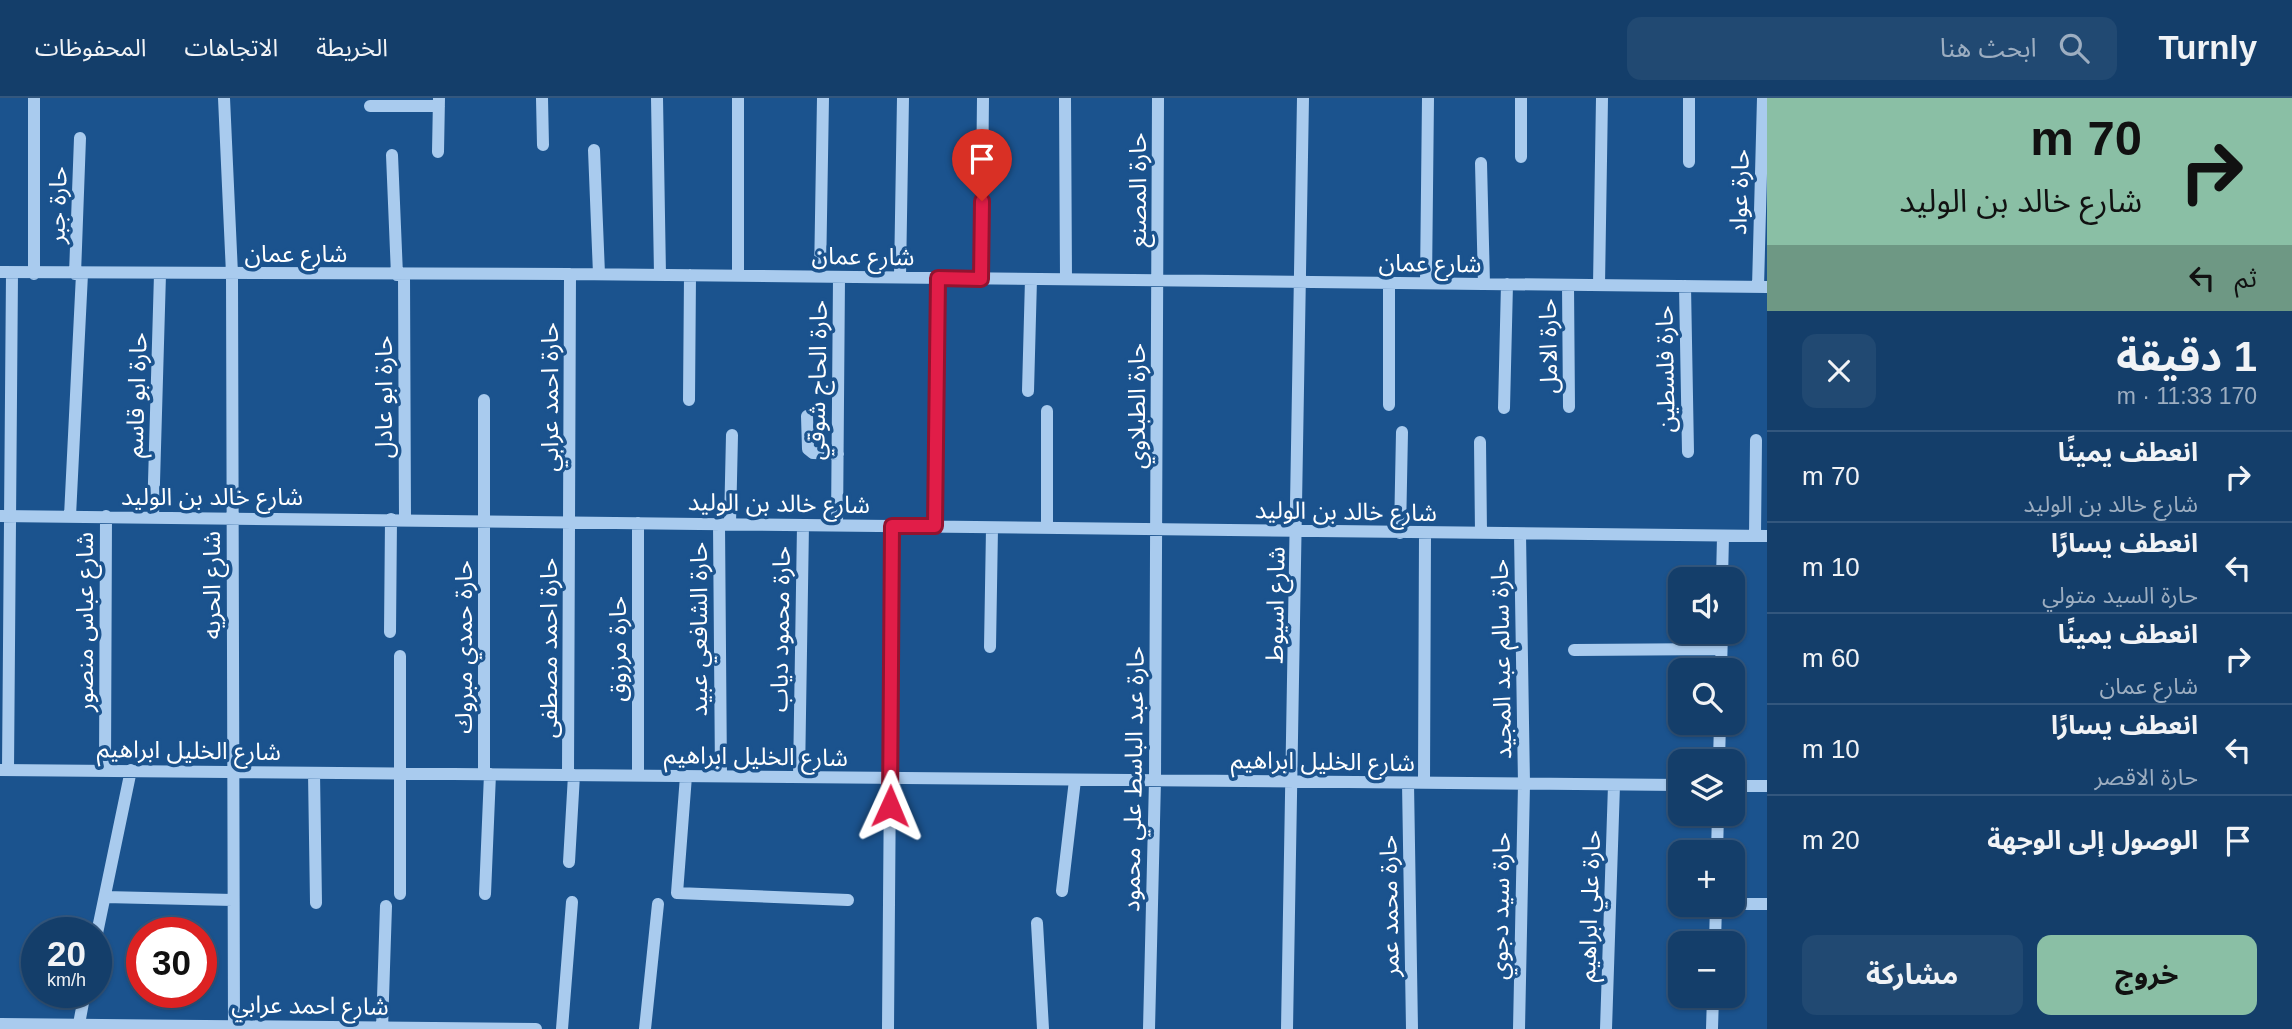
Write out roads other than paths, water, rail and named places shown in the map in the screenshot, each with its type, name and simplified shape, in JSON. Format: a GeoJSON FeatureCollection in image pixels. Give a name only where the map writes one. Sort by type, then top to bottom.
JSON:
{"type":"FeatureCollection","features":[{"type":"Feature","properties":{"kind":"street"},"geometry":{"type":"LineString","coordinates":[[34,98],[34,274]]}},
{"type":"Feature","properties":{"kind":"street","name":"شارع الحريه"},"geometry":{"type":"LineString","coordinates":[[224,98],[232,274],[234,1027]]}},
{"type":"Feature","properties":{"kind":"street"},"geometry":{"type":"LineString","coordinates":[[542,98],[543,145]]}},
{"type":"Feature","properties":{"kind":"street"},"geometry":{"type":"LineString","coordinates":[[657,98],[660,275]]}},
{"type":"Feature","properties":{"kind":"street"},"geometry":{"type":"LineString","coordinates":[[737,276],[738,98]]}},
{"type":"Feature","properties":{"kind":"street"},"geometry":{"type":"LineString","coordinates":[[820,276],[823,98]]}},
{"type":"Feature","properties":{"kind":"street"},"geometry":{"type":"LineString","coordinates":[[901,277],[903,98]]}},
{"type":"Feature","properties":{"kind":"street"},"geometry":{"type":"LineString","coordinates":[[981,279],[983,98]]}},
{"type":"Feature","properties":{"kind":"street"},"geometry":{"type":"LineString","coordinates":[[1065,98],[1066,279]]}},
{"type":"Feature","properties":{"kind":"street","name":"حارة المصنع"},"geometry":{"type":"LineString","coordinates":[[1158,98],[1158,282]]}},
{"type":"Feature","properties":{"kind":"street","name":"شارع اسيوط"},"geometry":{"type":"LineString","coordinates":[[1287,1029],[1303,98]]}},
{"type":"Feature","properties":{"kind":"street"},"geometry":{"type":"LineString","coordinates":[[1426,283],[1428,98]]}},
{"type":"Feature","properties":{"kind":"street"},"geometry":{"type":"LineString","coordinates":[[1521,98],[1521,157]]}},
{"type":"Feature","properties":{"kind":"street"},"geometry":{"type":"LineString","coordinates":[[1599,285],[1602,98]]}},
{"type":"Feature","properties":{"kind":"street"},"geometry":{"type":"LineString","coordinates":[[1689,98],[1689,162]]}},
{"type":"Feature","properties":{"kind":"street","name":"حارة عواد"},"geometry":{"type":"LineString","coordinates":[[1762,287],[1763,98]]}},
{"type":"Feature","properties":{"kind":"street"},"geometry":{"type":"LineString","coordinates":[[370,106],[439,102],[438,152]]}},
{"type":"Feature","properties":{"kind":"street","name":"حارة جبر"},"geometry":{"type":"LineString","coordinates":[[71,516],[80,138]]}},
{"type":"Feature","properties":{"kind":"street"},"geometry":{"type":"LineString","coordinates":[[594,150],[599,274]]}},
{"type":"Feature","properties":{"kind":"street","name":"حارة ابو عادل"},"geometry":{"type":"LineString","coordinates":[[392,155],[400,275],[405,519]]}},
{"type":"Feature","properties":{"kind":"street"},"geometry":{"type":"LineString","coordinates":[[1481,163],[1484,284]]}},
{"type":"Feature","properties":{"kind":"street"},"geometry":{"type":"LineString","coordinates":[[4,770],[6,273]]}},
{"type":"Feature","properties":{"kind":"street","name":"شارع عمان"},"geometry":{"type":"LineString","coordinates":[[6,273],[599,274],[1762,287]]}},
{"type":"Feature","properties":{"kind":"street","name":"حارة ابو قاسم"},"geometry":{"type":"LineString","coordinates":[[153,517],[160,274]]}},
{"type":"Feature","properties":{"kind":"street","name":"حارة احمد عرابي"},"geometry":{"type":"LineString","coordinates":[[569,522],[570,274]]}},
{"type":"Feature","properties":{"kind":"street"},"geometry":{"type":"LineString","coordinates":[[690,275],[690,400]]}},
{"type":"Feature","properties":{"kind":"street","name":"حارة الحاج شوقي"},"geometry":{"type":"LineString","coordinates":[[837,525],[839,277]]}},
{"type":"Feature","properties":{"kind":"street"},"geometry":{"type":"LineString","coordinates":[[935,526],[938,278]]}},
{"type":"Feature","properties":{"kind":"street"},"geometry":{"type":"LineString","coordinates":[[1028,391],[1031,279]]}},
{"type":"Feature","properties":{"kind":"street","name":"حارة الطبلاوي"},"geometry":{"type":"LineString","coordinates":[[1157,530],[1158,282]]}},
{"type":"Feature","properties":{"kind":"street"},"geometry":{"type":"LineString","coordinates":[[1389,283],[1389,405]]}},
{"type":"Feature","properties":{"kind":"street"},"geometry":{"type":"LineString","coordinates":[[1504,408],[1507,284]]}},
{"type":"Feature","properties":{"kind":"street","name":"حارة الامل"},"geometry":{"type":"LineString","coordinates":[[1568,285],[1569,407]]}},
{"type":"Feature","properties":{"kind":"street","name":"حارة فلسطين"},"geometry":{"type":"LineString","coordinates":[[1685,286],[1688,452]]}},
{"type":"Feature","properties":{"kind":"street","name":"حارة حمدي مبروك"},"geometry":{"type":"LineString","coordinates":[[484,400],[487,774],[485,894]]}},
{"type":"Feature","properties":{"kind":"street"},"geometry":{"type":"LineString","coordinates":[[1047,411],[1047,528]]}},
{"type":"Feature","properties":{"kind":"street"},"geometry":{"type":"LineString","coordinates":[[807,416],[808,449],[813,453],[838,454]]}},
{"type":"Feature","properties":{"kind":"street"},"geometry":{"type":"LineString","coordinates":[[1400,533],[1402,432]]}},
{"type":"Feature","properties":{"kind":"street","name":"حارة الشافعي عبيد"},"geometry":{"type":"LineString","coordinates":[[721,776],[724,524],[732,435]]}},
{"type":"Feature","properties":{"kind":"street"},"geometry":{"type":"LineString","coordinates":[[1756,440],[1761,536]]}},
{"type":"Feature","properties":{"kind":"street"},"geometry":{"type":"LineString","coordinates":[[1480,442],[1481,534]]}},
{"type":"Feature","properties":{"kind":"street","name":"شارع خالد بن الوليد"},"geometry":{"type":"LineString","coordinates":[[5,516],[1761,536]]}},
{"type":"Feature","properties":{"kind":"street","name":"شارع عباس منصور"},"geometry":{"type":"LineString","coordinates":[[105,770],[106,516]]}},
{"type":"Feature","properties":{"kind":"street"},"geometry":{"type":"LineString","coordinates":[[390,632],[391,519]]}},
{"type":"Feature","properties":{"kind":"street","name":"حارة احمد مصطفى"},"geometry":{"type":"LineString","coordinates":[[569,522],[569,862]]}},
{"type":"Feature","properties":{"kind":"street","name":"حارة مرزوق"},"geometry":{"type":"LineString","coordinates":[[638,523],[638,776]]}},
{"type":"Feature","properties":{"kind":"street","name":"حارة محمود دياب"},"geometry":{"type":"LineString","coordinates":[[799,777],[803,525]]}},
{"type":"Feature","properties":{"kind":"street"},"geometry":{"type":"LineString","coordinates":[[888,1029],[892,526]]}},
{"type":"Feature","properties":{"kind":"street"},"geometry":{"type":"LineString","coordinates":[[990,647],[992,528]]}},
{"type":"Feature","properties":{"kind":"street","name":"حارة عبد الباسط علي محمود"},"geometry":{"type":"LineString","coordinates":[[1149,1029],[1156,780],[1157,530]]}},
{"type":"Feature","properties":{"kind":"street"},"geometry":{"type":"LineString","coordinates":[[1424,783],[1425,533]]}},
{"type":"Feature","properties":{"kind":"street","name":"حارة سالم عبد المجيد"},"geometry":{"type":"LineString","coordinates":[[1520,534],[1524,784]]}},
{"type":"Feature","properties":{"kind":"street"},"geometry":{"type":"LineString","coordinates":[[1722,567],[1723,537]]}},
{"type":"Feature","properties":{"kind":"street"},"geometry":{"type":"LineString","coordinates":[[1721,644],[1721,658]]}},
{"type":"Feature","properties":{"kind":"street"},"geometry":{"type":"LineString","coordinates":[[1574,650],[1721,649]]}},
{"type":"Feature","properties":{"kind":"street"},"geometry":{"type":"LineString","coordinates":[[400,656],[400,894]]}},
{"type":"Feature","properties":{"kind":"street","name":"شارع الخليل ابراهيم"},"geometry":{"type":"LineString","coordinates":[[4,770],[1668,785]]}},
{"type":"Feature","properties":{"kind":"street"},"geometry":{"type":"LineString","coordinates":[[101,917],[131,770]]}},
{"type":"Feature","properties":{"kind":"street"},"geometry":{"type":"LineString","coordinates":[[314,773],[316,903]]}},
{"type":"Feature","properties":{"kind":"street"},"geometry":{"type":"LineString","coordinates":[[686,776],[677,893],[848,900]]}},
{"type":"Feature","properties":{"kind":"street"},"geometry":{"type":"LineString","coordinates":[[1062,891],[1076,779]]}},
{"type":"Feature","properties":{"kind":"street","name":"حارة محمد عمر"},"geometry":{"type":"LineString","coordinates":[[1408,783],[1412,1029]]}},
{"type":"Feature","properties":{"kind":"street","name":"حارة سيد دجوي"},"geometry":{"type":"LineString","coordinates":[[1519,1029],[1524,784]]}},
{"type":"Feature","properties":{"kind":"street","name":"حارة علي ابراهيم"},"geometry":{"type":"LineString","coordinates":[[1606,1029],[1614,785]]}},
{"type":"Feature","properties":{"kind":"street"},"geometry":{"type":"LineString","coordinates":[[1745,786],[1767,786]]}},
{"type":"Feature","properties":{"kind":"street"},"geometry":{"type":"LineString","coordinates":[[105,897],[233,900]]}},
{"type":"Feature","properties":{"kind":"street"},"geometry":{"type":"LineString","coordinates":[[562,1029],[572,902]]}},
{"type":"Feature","properties":{"kind":"street"},"geometry":{"type":"LineString","coordinates":[[645,1029],[658,904]]}},
{"type":"Feature","properties":{"kind":"street"},"geometry":{"type":"LineString","coordinates":[[1745,904],[1767,904]]}},
{"type":"Feature","properties":{"kind":"street"},"geometry":{"type":"LineString","coordinates":[[382,1028],[386,906]]}},
{"type":"Feature","properties":{"kind":"street"},"geometry":{"type":"LineString","coordinates":[[1037,923],[1043,1029]]}},
{"type":"Feature","properties":{"kind":"street"},"geometry":{"type":"LineString","coordinates":[[79,1024],[82,1008]]}},
{"type":"Feature","properties":{"kind":"street"},"geometry":{"type":"LineString","coordinates":[[1712,1029],[1713,1008]]}},
{"type":"Feature","properties":{"kind":"street","name":"شارع احمد عرابي"},"geometry":{"type":"LineString","coordinates":[[0,1024],[536,1029]]}}]}
